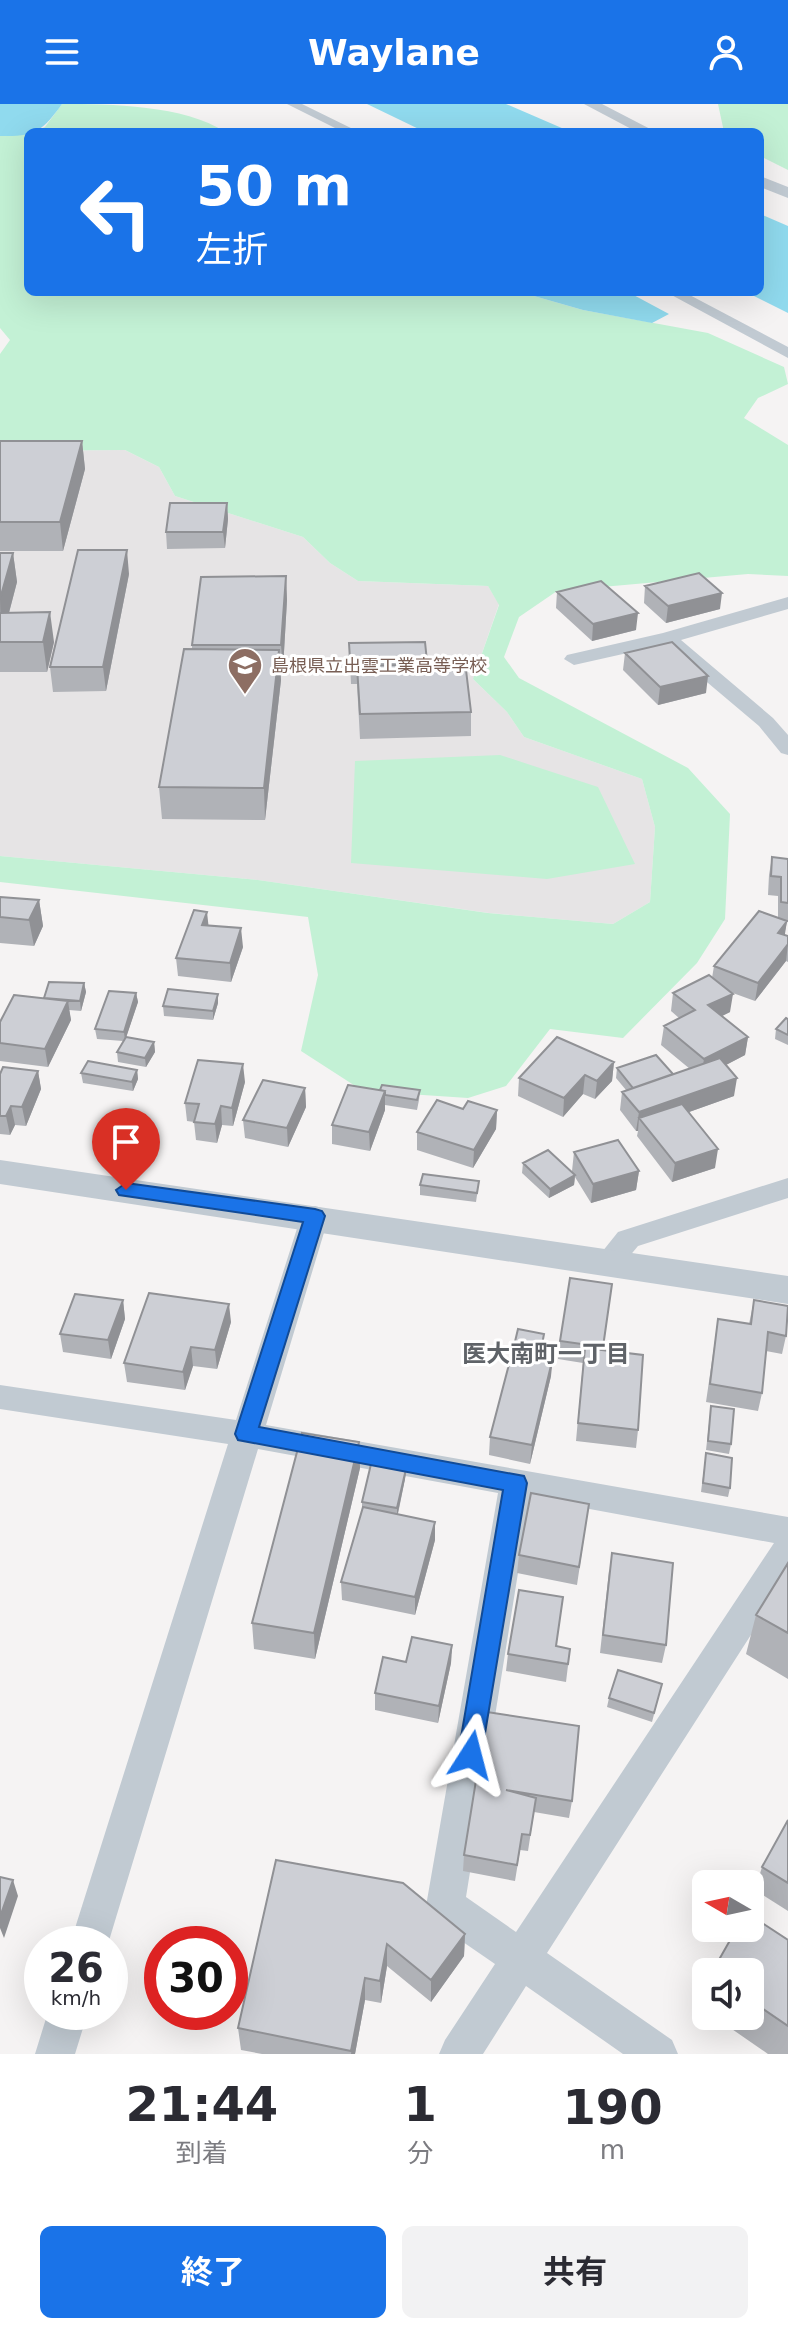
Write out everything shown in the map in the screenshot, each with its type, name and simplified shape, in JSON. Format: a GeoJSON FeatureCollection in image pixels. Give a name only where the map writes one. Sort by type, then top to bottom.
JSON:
{"type":"FeatureCollection","features":[{"type":"Feature","properties":{"kind":"street"},"geometry":{"type":"LineString","coordinates":[[293,104],[344,128]]}},
{"type":"Feature","properties":{"kind":"street"},"geometry":{"type":"LineString","coordinates":[[591,104],[641,128]]}},
{"type":"Feature","properties":{"kind":"street"},"geometry":{"type":"LineString","coordinates":[[764,183],[788,193]]}},
{"type":"Feature","properties":{"kind":"street"},"geometry":{"type":"LineString","coordinates":[[681,296],[788,353]]}},
{"type":"Feature","properties":{"kind":"street"},"geometry":{"type":"LineString","coordinates":[[574,659],[667,638],[788,603]]}},
{"type":"Feature","properties":{"kind":"street"},"geometry":{"type":"LineString","coordinates":[[667,638],[766,722],[788,749]]}},
{"type":"Feature","properties":{"kind":"street"},"geometry":{"type":"LineString","coordinates":[[0,1172],[315,1216],[788,1290]]}},
{"type":"Feature","properties":{"kind":"street"},"geometry":{"type":"LineString","coordinates":[[608,1262],[628,1239],[788,1188]]}},
{"type":"Feature","properties":{"kind":"street"},"geometry":{"type":"LineString","coordinates":[[95,1926],[315,1216]]}},
{"type":"Feature","properties":{"kind":"street"},"geometry":{"type":"LineString","coordinates":[[0,1397],[246,1434],[788,1531]]}},
{"type":"Feature","properties":{"kind":"street"},"geometry":{"type":"LineString","coordinates":[[516,1483],[445,1906],[658,2054]]}},
{"type":"Feature","properties":{"kind":"street"},"geometry":{"type":"LineString","coordinates":[[459,2054],[788,1549]]}},
{"type":"Feature","properties":{"kind":"street"},"geometry":{"type":"LineString","coordinates":[[55,2054],[62,2030]]}},
{"type":"Feature","properties":{"kind":"shaded area","name":"島根県立出雲工業高等学校"},"geometry":{"type":"Polygon","coordinates":[[[125,450],[159,467],[175,496],[303,537],[330,563],[358,581],[488,586],[499,604],[473,679],[507,712],[524,737],[642,779],[655,827],[650,902],[613,924],[489,913],[258,880],[0,856],[0,451],[125,450]]]}},
{"type":"Feature","properties":{"kind":"green space"},"geometry":{"type":"Polygon","coordinates":[[[62,104],[169,111],[217,128],[43,128],[62,104]]]}},
{"type":"Feature","properties":{"kind":"green space"},"geometry":{"type":"Polygon","coordinates":[[[718,104],[788,104],[788,170],[764,158],[764,128],[723,128],[718,104]]]}},
{"type":"Feature","properties":{"kind":"green space"},"geometry":{"type":"Polygon","coordinates":[[[24,134],[24,296],[534,296],[583,310],[708,333],[784,367],[788,384],[758,398],[744,418],[788,445],[788,576],[748,574],[557,591],[519,617],[504,657],[519,678],[688,768],[730,814],[725,919],[697,963],[623,1038],[550,1029],[506,1086],[468,1098],[363,1091],[301,1051],[318,975],[308,917],[0,882],[0,856],[258,880],[488,913],[613,924],[650,902],[655,827],[642,779],[524,737],[507,712],[473,679],[499,605],[488,586],[358,581],[330,563],[303,537],[175,496],[159,467],[125,450],[0,451],[0,354],[10,340],[0,328],[0,136],[24,134]]]}},
{"type":"Feature","properties":{"kind":"green space"},"geometry":{"type":"Polygon","coordinates":[[[500,755],[598,787],[635,864],[547,879],[351,863],[355,761],[500,755]]]}},
{"type":"Feature","properties":{"kind":"water"},"geometry":{"type":"Polygon","coordinates":[[[0,104],[62,104],[41,128],[24,128],[24,135],[0,136],[0,104]]]}},
{"type":"Feature","properties":{"kind":"water"},"geometry":{"type":"Polygon","coordinates":[[[367,104],[506,104],[562,128],[417,128],[367,104]]]}},
{"type":"Feature","properties":{"kind":"water"},"geometry":{"type":"Polygon","coordinates":[[[764,216],[788,226],[788,313],[754,296],[764,296],[764,216]]]}},
{"type":"Feature","properties":{"kind":"water"},"geometry":{"type":"Polygon","coordinates":[[[534,296],[635,296],[669,314],[652,323],[583,310],[534,296]]]}},
{"type":"Feature","properties":{"kind":"building"},"geometry":{"type":"Polygon","coordinates":[[[0,441],[82,441],[60,522],[0,522],[0,441]]]}},
{"type":"Feature","properties":{"kind":"building"},"geometry":{"type":"Polygon","coordinates":[[[170,503],[227,503],[223,532],[166,532],[170,503]]]}},
{"type":"Feature","properties":{"kind":"building"},"geometry":{"type":"Polygon","coordinates":[[[78,550],[127,550],[103,667],[50,667],[78,550]]]}},
{"type":"Feature","properties":{"kind":"building"},"geometry":{"type":"Polygon","coordinates":[[[0,553],[13,553],[0,599],[0,553]]]}},
{"type":"Feature","properties":{"kind":"building"},"geometry":{"type":"Polygon","coordinates":[[[699,573],[722,593],[668,606],[645,586],[699,573]]]}},
{"type":"Feature","properties":{"kind":"building"},"geometry":{"type":"Polygon","coordinates":[[[286,576],[281,645],[192,645],[201,577],[286,576]]]}},
{"type":"Feature","properties":{"kind":"building"},"geometry":{"type":"Polygon","coordinates":[[[601,581],[638,613],[593,624],[557,592],[601,581]]]}},
{"type":"Feature","properties":{"kind":"building"},"geometry":{"type":"Polygon","coordinates":[[[50,612],[43,642],[0,642],[0,613],[50,612]]]}},
{"type":"Feature","properties":{"kind":"building"},"geometry":{"type":"Polygon","coordinates":[[[425,642],[428,671],[466,670],[471,712],[360,714],[357,666],[404,665],[403,659],[350,660],[349,643],[425,642]]]}},
{"type":"Feature","properties":{"kind":"building"},"geometry":{"type":"Polygon","coordinates":[[[672,642],[708,676],[660,687],[625,653],[672,642]]]}},
{"type":"Feature","properties":{"kind":"building"},"geometry":{"type":"Polygon","coordinates":[[[184,649],[279,650],[264,788],[159,787],[184,649]]]}},
{"type":"Feature","properties":{"kind":"building"},"geometry":{"type":"Polygon","coordinates":[[[772,857],[788,859],[788,903],[781,902],[781,877],[771,876],[772,857]]]}},
{"type":"Feature","properties":{"kind":"building"},"geometry":{"type":"Polygon","coordinates":[[[0,897],[39,900],[29,920],[0,917],[0,897]]]}},
{"type":"Feature","properties":{"kind":"building"},"geometry":{"type":"Polygon","coordinates":[[[194,910],[207,912],[202,925],[241,928],[230,963],[176,958],[194,910]]]}},
{"type":"Feature","properties":{"kind":"building"},"geometry":{"type":"Polygon","coordinates":[[[759,911],[787,921],[778,933],[788,936],[788,944],[758,983],[714,966],[759,911]]]}},
{"type":"Feature","properties":{"kind":"building"},"geometry":{"type":"Polygon","coordinates":[[[709,975],[733,994],[708,1005],[748,1037],[704,1059],[664,1026],[695,1010],[673,993],[709,975]]]}},
{"type":"Feature","properties":{"kind":"building"},"geometry":{"type":"Polygon","coordinates":[[[49,982],[84,983],[80,1001],[44,998],[49,982]]]}},
{"type":"Feature","properties":{"kind":"building"},"geometry":{"type":"Polygon","coordinates":[[[168,989],[218,994],[213,1011],[163,1006],[168,989]]]}},
{"type":"Feature","properties":{"kind":"building"},"geometry":{"type":"Polygon","coordinates":[[[109,991],[136,993],[124,1032],[95,1029],[109,991]]]}},
{"type":"Feature","properties":{"kind":"building"},"geometry":{"type":"Polygon","coordinates":[[[14,995],[68,1001],[45,1049],[0,1043],[0,1022],[14,995]]]}},
{"type":"Feature","properties":{"kind":"building"},"geometry":{"type":"Polygon","coordinates":[[[788,1019],[788,1035],[776,1029],[788,1019]]]}},
{"type":"Feature","properties":{"kind":"building"},"geometry":{"type":"Polygon","coordinates":[[[126,1037],[154,1042],[145,1058],[117,1052],[126,1037]]]}},
{"type":"Feature","properties":{"kind":"building"},"geometry":{"type":"Polygon","coordinates":[[[557,1037],[614,1062],[597,1081],[585,1075],[564,1098],[519,1078],[557,1037]]]}},
{"type":"Feature","properties":{"kind":"building"},"geometry":{"type":"Polygon","coordinates":[[[656,1055],[673,1074],[633,1088],[617,1068],[656,1055]]]}},
{"type":"Feature","properties":{"kind":"building"},"geometry":{"type":"Polygon","coordinates":[[[720,1058],[737,1078],[639,1112],[622,1092],[720,1058]]]}},
{"type":"Feature","properties":{"kind":"building"},"geometry":{"type":"Polygon","coordinates":[[[198,1060],[243,1064],[232,1108],[221,1106],[215,1124],[194,1122],[199,1104],[185,1103],[198,1060]]]}},
{"type":"Feature","properties":{"kind":"building"},"geometry":{"type":"Polygon","coordinates":[[[88,1061],[137,1070],[132,1082],[81,1073],[88,1061]]]}},
{"type":"Feature","properties":{"kind":"building"},"geometry":{"type":"Polygon","coordinates":[[[3,1067],[38,1071],[22,1107],[11,1106],[6,1116],[0,1116],[0,1074],[3,1067]]]}},
{"type":"Feature","properties":{"kind":"building"},"geometry":{"type":"Polygon","coordinates":[[[263,1080],[305,1088],[287,1128],[243,1120],[263,1080]]]}},
{"type":"Feature","properties":{"kind":"building"},"geometry":{"type":"Polygon","coordinates":[[[348,1085],[385,1091],[369,1132],[332,1125],[348,1085]]]}},
{"type":"Feature","properties":{"kind":"building"},"geometry":{"type":"Polygon","coordinates":[[[382,1085],[420,1090],[417,1100],[385,1095],[385,1091],[380,1090],[382,1085]]]}},
{"type":"Feature","properties":{"kind":"building"},"geometry":{"type":"Polygon","coordinates":[[[437,1100],[463,1109],[468,1101],[497,1110],[474,1150],[417,1132],[437,1100]]]}},
{"type":"Feature","properties":{"kind":"building"},"geometry":{"type":"Polygon","coordinates":[[[682,1104],[718,1149],[675,1163],[639,1118],[682,1104]]]}},
{"type":"Feature","properties":{"kind":"building"},"geometry":{"type":"Polygon","coordinates":[[[618,1140],[639,1171],[593,1184],[574,1152],[618,1140]]]}},
{"type":"Feature","properties":{"kind":"building"},"geometry":{"type":"Polygon","coordinates":[[[548,1150],[575,1175],[550,1189],[523,1163],[548,1150]]]}},
{"type":"Feature","properties":{"kind":"building"},"geometry":{"type":"Polygon","coordinates":[[[423,1174],[479,1181],[477,1193],[420,1185],[423,1174]]]}},
{"type":"Feature","properties":{"kind":"building"},"geometry":{"type":"Polygon","coordinates":[[[570,1278],[612,1284],[603,1347],[560,1341],[570,1278]]]}},
{"type":"Feature","properties":{"kind":"building"},"geometry":{"type":"Polygon","coordinates":[[[149,1293],[229,1304],[215,1350],[191,1347],[183,1372],[124,1363],[149,1293]]]}},
{"type":"Feature","properties":{"kind":"building"},"geometry":{"type":"Polygon","coordinates":[[[75,1294],[123,1300],[108,1340],[60,1334],[75,1294]]]}},
{"type":"Feature","properties":{"kind":"building"},"geometry":{"type":"Polygon","coordinates":[[[754,1300],[788,1306],[786,1336],[768,1332],[762,1393],[710,1384],[718,1319],[751,1324],[754,1300]]]}},
{"type":"Feature","properties":{"kind":"building"},"geometry":{"type":"Polygon","coordinates":[[[518,1329],[544,1334],[540,1355],[513,1350],[518,1329]]]}},
{"type":"Feature","properties":{"kind":"building"},"geometry":{"type":"Polygon","coordinates":[[[585,1348],[643,1355],[638,1430],[578,1423],[585,1348]]]}},
{"type":"Feature","properties":{"kind":"building"},"geometry":{"type":"Polygon","coordinates":[[[513,1349],[553,1357],[532,1445],[490,1437],[513,1349]]]}},
{"type":"Feature","properties":{"kind":"building"},"geometry":{"type":"Polygon","coordinates":[[[711,1406],[734,1409],[731,1444],[708,1441],[711,1406]]]}},
{"type":"Feature","properties":{"kind":"building"},"geometry":{"type":"Polygon","coordinates":[[[302,1433],[359,1442],[314,1633],[252,1623],[302,1433]]]}},
{"type":"Feature","properties":{"kind":"building"},"geometry":{"type":"Polygon","coordinates":[[[706,1453],[732,1458],[730,1488],[703,1483],[706,1453]]]}},
{"type":"Feature","properties":{"kind":"building"},"geometry":{"type":"Polygon","coordinates":[[[371,1464],[406,1469],[397,1508],[362,1502],[371,1464]]]}},
{"type":"Feature","properties":{"kind":"building"},"geometry":{"type":"Polygon","coordinates":[[[531,1493],[589,1504],[579,1567],[519,1555],[531,1493]]]}},
{"type":"Feature","properties":{"kind":"building"},"geometry":{"type":"Polygon","coordinates":[[[363,1507],[435,1522],[415,1597],[341,1582],[363,1507]]]}},
{"type":"Feature","properties":{"kind":"building"},"geometry":{"type":"Polygon","coordinates":[[[612,1553],[673,1563],[666,1645],[603,1635],[612,1553]]]}},
{"type":"Feature","properties":{"kind":"building"},"geometry":{"type":"Polygon","coordinates":[[[788,1563],[788,1633],[756,1615],[788,1563]]]}},
{"type":"Feature","properties":{"kind":"building"},"geometry":{"type":"Polygon","coordinates":[[[519,1590],[563,1597],[556,1646],[570,1649],[568,1664],[508,1654],[519,1590]]]}},
{"type":"Feature","properties":{"kind":"building"},"geometry":{"type":"Polygon","coordinates":[[[412,1637],[452,1645],[439,1706],[375,1693],[383,1657],[406,1662],[412,1637]]]}},
{"type":"Feature","properties":{"kind":"building"},"geometry":{"type":"Polygon","coordinates":[[[618,1670],[662,1684],[654,1713],[609,1698],[618,1670]]]}},
{"type":"Feature","properties":{"kind":"building"},"geometry":{"type":"Polygon","coordinates":[[[487,1712],[579,1726],[572,1801],[506,1790],[536,1798],[530,1835],[522,1834],[517,1865],[464,1855],[487,1712]]]}},
{"type":"Feature","properties":{"kind":"building"},"geometry":{"type":"Polygon","coordinates":[[[788,1820],[788,1883],[762,1867],[788,1820]]]}},
{"type":"Feature","properties":{"kind":"building"},"geometry":{"type":"Polygon","coordinates":[[[276,1860],[403,1883],[465,1934],[431,1980],[387,1944],[380,1981],[365,1978],[351,2051],[248,2030],[248,1984],[276,1860]]]}},
{"type":"Feature","properties":{"kind":"building"},"geometry":{"type":"Polygon","coordinates":[[[0,1877],[13,1880],[0,1917],[0,1877]]]}},
{"type":"Feature","properties":{"kind":"building"},"geometry":{"type":"Polygon","coordinates":[[[764,1924],[788,1940],[788,2026],[764,2010],[764,1958],[720,1958],[729,1942],[764,1942],[764,1924]]]}},
{"type":"Feature","properties":{"kind":"place","name":"島根県立出雲工業高等学校"},"geometry":{"type":"Point","coordinates":[245,696]}},
{"type":"Feature","properties":{"kind":"district","name":"医大南町一丁目"},"geometry":{"type":"Point","coordinates":[546,1354]}},
{"type":"Feature","properties":{"kind":"route"},"geometry":{"type":"LineString","coordinates":[[126,1190],[315,1216],[246,1434],[516,1483],[471,1755]]}}]}
